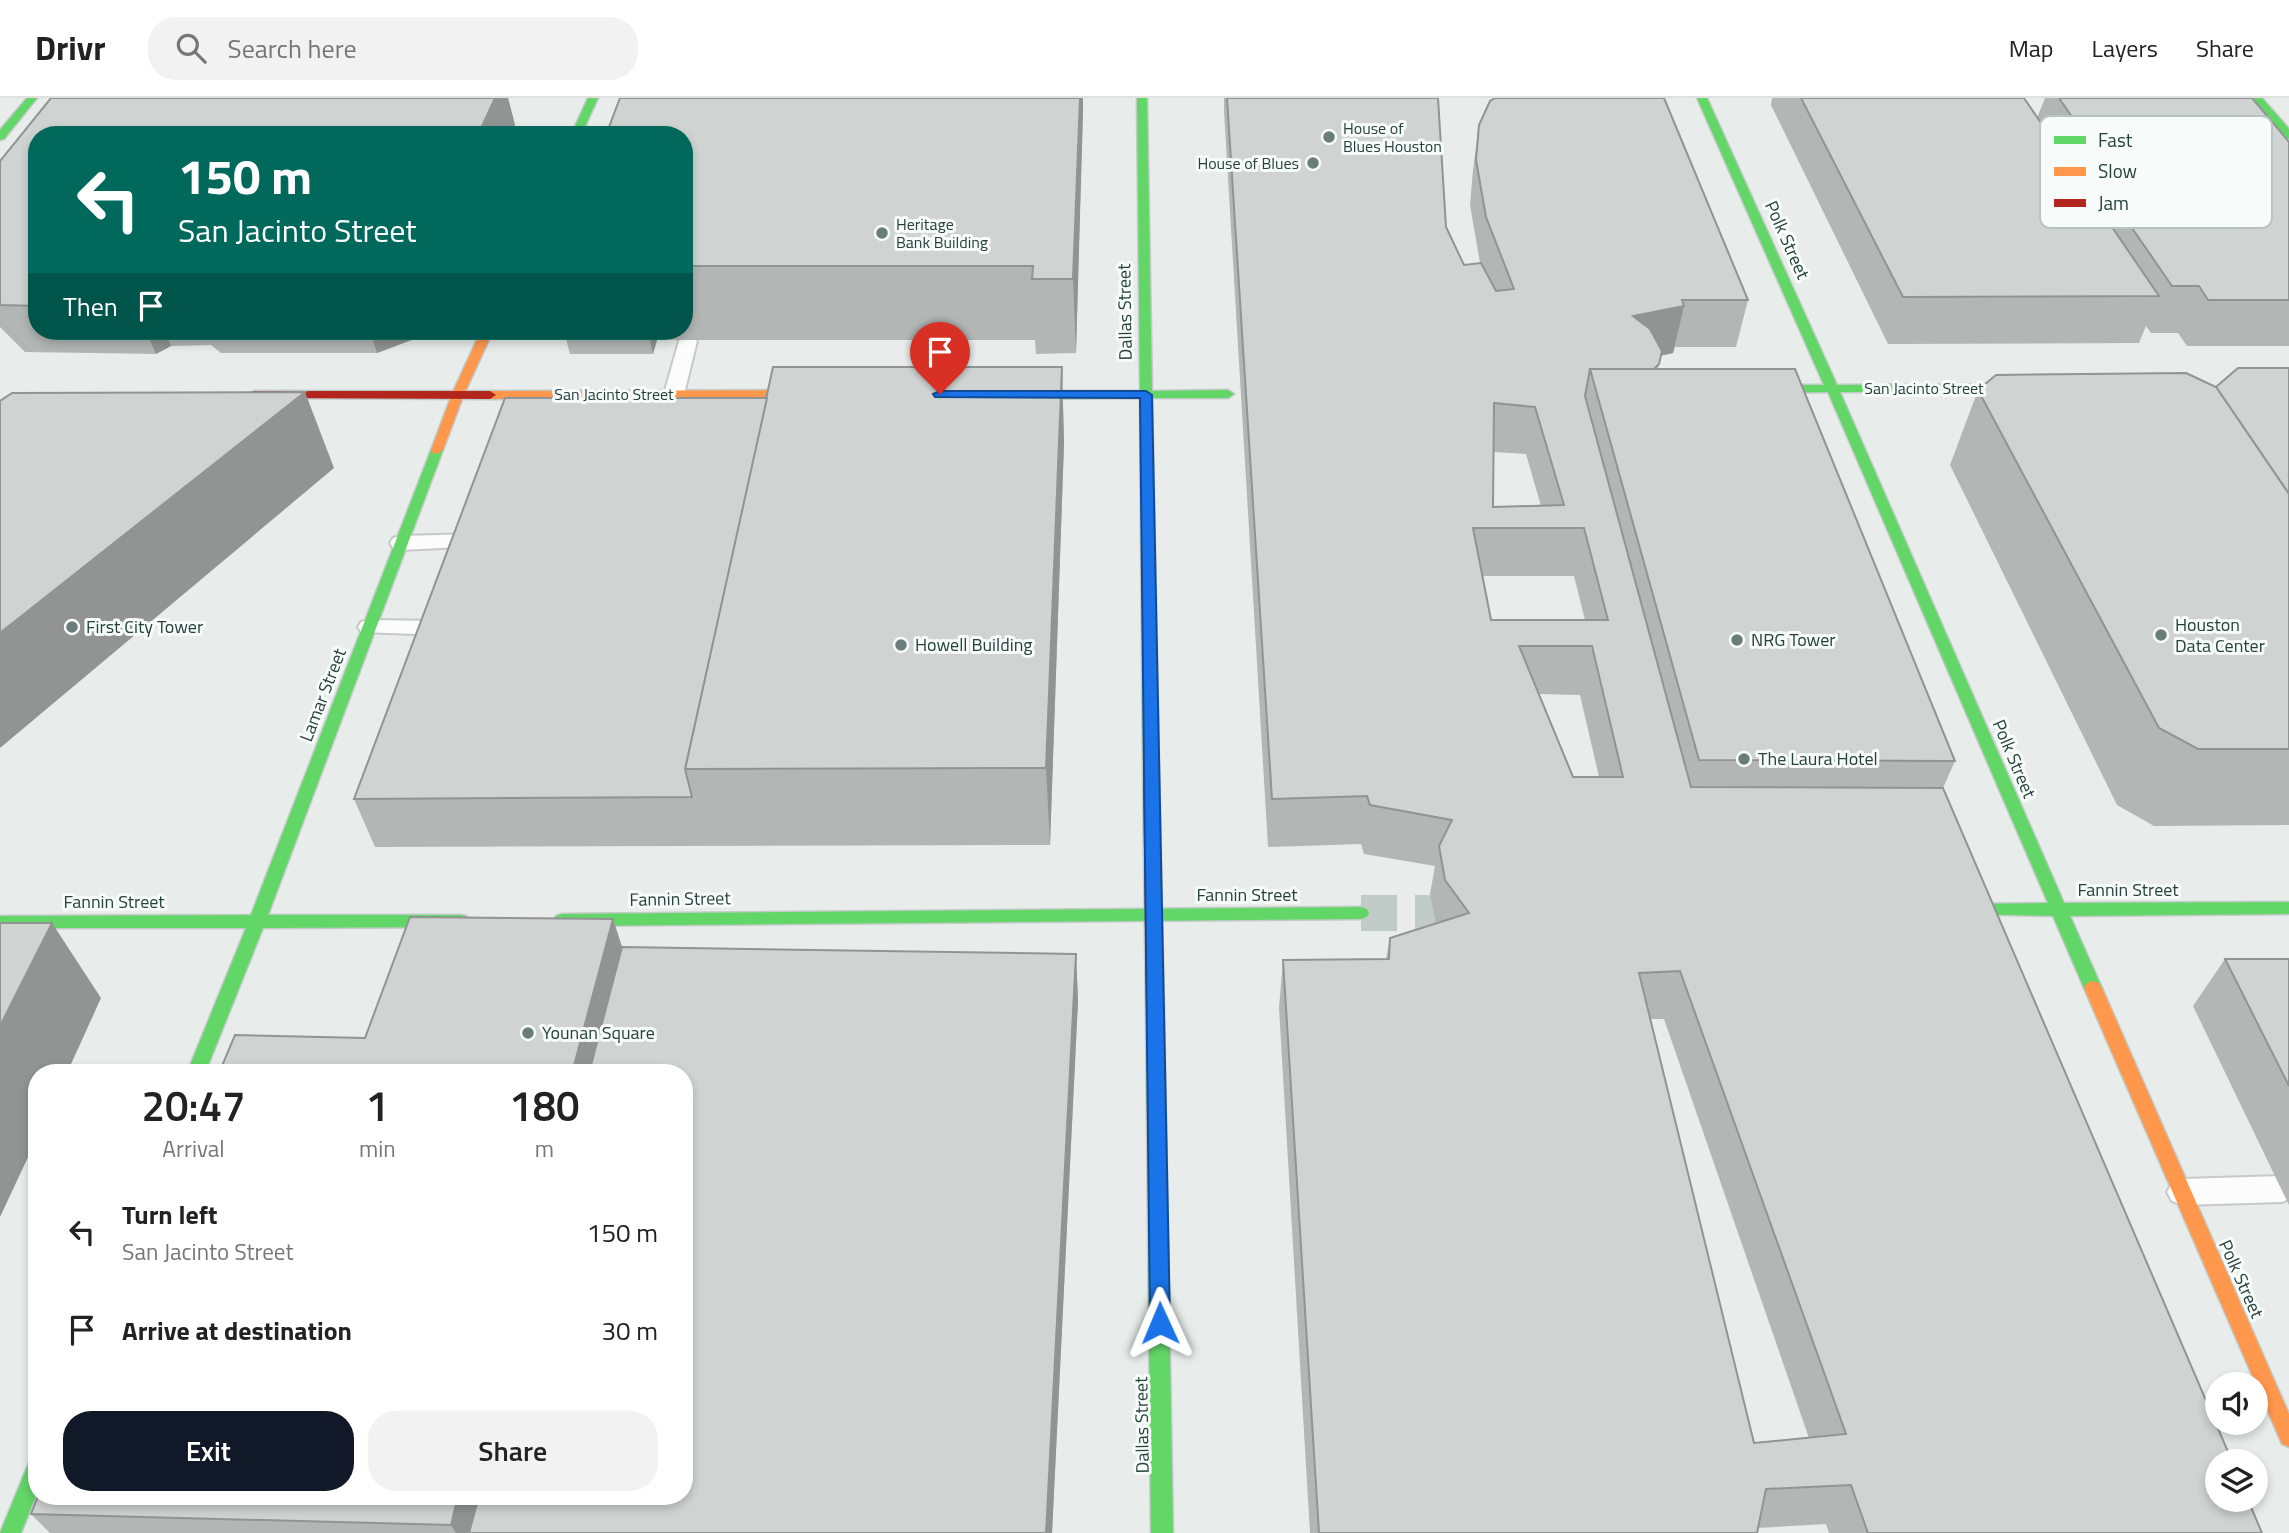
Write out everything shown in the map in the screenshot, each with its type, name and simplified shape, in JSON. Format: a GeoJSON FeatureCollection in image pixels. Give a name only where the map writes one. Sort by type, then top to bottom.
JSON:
{"type":"FeatureCollection","features":[{"type":"Feature","properties":{"kind":"main road"},"geometry":{"type":"LineString","coordinates":[[0,137],[32,98]]}},
{"type":"Feature","properties":{"kind":"main road"},"geometry":{"type":"LineString","coordinates":[[580,126],[593,98]]}},
{"type":"Feature","properties":{"kind":"main road","name":"Dallas Street"},"geometry":{"type":"LineString","coordinates":[[1142,98],[1162,1533]]}},
{"type":"Feature","properties":{"kind":"main road","name":"Polk Street"},"geometry":{"type":"LineString","coordinates":[[1702,98],[1832,388],[2289,1437]]}},
{"type":"Feature","properties":{"kind":"main road"},"geometry":{"type":"LineString","coordinates":[[2257,98],[2289,136]]}},
{"type":"Feature","properties":{"kind":"main road","name":"Lamar Street"},"geometry":{"type":"LineString","coordinates":[[200,1064],[257,922],[458,394],[483,340]]}},
{"type":"Feature","properties":{"kind":"main road","name":"San Jacinto Street"},"geometry":{"type":"LineString","coordinates":[[1738,389],[2054,388]]}},
{"type":"Feature","properties":{"kind":"main road","name":"San Jacinto Street"},"geometry":{"type":"LineString","coordinates":[[233,395],[838,394]]}},
{"type":"Feature","properties":{"kind":"main road"},"geometry":{"type":"LineString","coordinates":[[989,394],[1228,394]]}},
{"type":"Feature","properties":{"kind":"main road","name":"Fannin Street"},"geometry":{"type":"LineString","coordinates":[[1968,910],[2289,908]]}},
{"type":"Feature","properties":{"kind":"main road","name":"Fannin Street"},"geometry":{"type":"LineString","coordinates":[[550,920],[1361,913]]}},
{"type":"Feature","properties":{"kind":"main road","name":"Fannin Street"},"geometry":{"type":"LineString","coordinates":[[6,922],[481,920]]}},
{"type":"Feature","properties":{"kind":"main road"},"geometry":{"type":"LineString","coordinates":[[10,1533],[28,1488]]}},
{"type":"Feature","properties":{"kind":"lane"},"geometry":{"type":"LineString","coordinates":[[674,394],[688,341]]}},
{"type":"Feature","properties":{"kind":"lane"},"geometry":{"type":"LineString","coordinates":[[261,420],[274,395]]}},
{"type":"Feature","properties":{"kind":"lane"},"geometry":{"type":"LineString","coordinates":[[401,543],[475,541]]}},
{"type":"Feature","properties":{"kind":"lane"},"geometry":{"type":"LineString","coordinates":[[369,627],[443,628]]}},
{"type":"Feature","properties":{"kind":"lane"},"geometry":{"type":"LineString","coordinates":[[0,945],[6,922]]}},
{"type":"Feature","properties":{"kind":"lane"},"geometry":{"type":"LineString","coordinates":[[2182,1192],[2281,1189]]}},
{"type":"Feature","properties":{"kind":"building"},"geometry":{"type":"Polygon","coordinates":[[[51,98],[495,98],[482,126],[28,126],[51,98]]]}},
{"type":"Feature","properties":{"kind":"building","name":"Heritage Bank Building"},"geometry":{"type":"Polygon","coordinates":[[[620,98],[1080,98],[1073,279],[1032,279],[1033,266],[693,266],[693,126],[609,126],[620,98]]]}},
{"type":"Feature","properties":{"kind":"building","name":"The Laura Hotel"},"geometry":{"type":"Polygon","coordinates":[[[1227,98],[1438,98],[1446,227],[1464,265],[1481,263],[1496,291],[1514,289],[1486,217],[1476,160],[1479,125],[1490,101],[1495,98],[1664,98],[1748,300],[1682,300],[1684,306],[1633,316],[1650,329],[1662,351],[1659,364],[1654,369],[1590,369],[1585,396],[1691,787],[1943,788],[2205,1398],[2205,1435],[2221,1435],[2227,1449],[2205,1449],[2205,1512],[2253,1512],[2262,1533],[1868,1533],[1851,1485],[1766,1489],[1757,1533],[1319,1533],[1283,960],[1389,959],[1390,938],[1469,913],[1445,880],[1439,846],[1452,820],[1370,805],[1367,796],[1272,799],[1227,98]],[[1494,403],[1493,507],[1564,505],[1535,407],[1494,403]],[[1473,528],[1491,620],[1608,620],[1584,528],[1473,528]],[[1519,646],[1573,777],[1623,777],[1592,646],[1519,646]],[[1680,971],[1639,973],[1754,1443],[1846,1434],[1680,971]]]}},
{"type":"Feature","properties":{"kind":"building"},"geometry":{"type":"Polygon","coordinates":[[[1801,98],[2024,98],[2040,121],[2040,228],[2113,228],[2159,296],[1903,297],[1801,98]]]}},
{"type":"Feature","properties":{"kind":"building"},"geometry":{"type":"Polygon","coordinates":[[[2059,98],[2252,98],[2267,116],[2071,116],[2059,98]]]}},
{"type":"Feature","properties":{"kind":"building"},"geometry":{"type":"Polygon","coordinates":[[[2272,122],[2289,142],[2289,300],[2208,300],[2199,286],[2172,286],[2132,228],[2272,228],[2272,122]]]}},
{"type":"Feature","properties":{"kind":"building"},"geometry":{"type":"Polygon","coordinates":[[[28,126],[28,306],[0,304],[0,161],[28,126]]]}},
{"type":"Feature","properties":{"kind":"building","name":"Howell Building"},"geometry":{"type":"Polygon","coordinates":[[[773,367],[1062,367],[1046,768],[685,769],[773,367]]]}},
{"type":"Feature","properties":{"kind":"building"},"geometry":{"type":"Polygon","coordinates":[[[2238,368],[2289,368],[2289,494],[2216,387],[2238,368]]]}},
{"type":"Feature","properties":{"kind":"building","name":"NRG Tower"},"geometry":{"type":"Polygon","coordinates":[[[1590,369],[1795,369],[1955,761],[1699,760],[1590,369]]]}},
{"type":"Feature","properties":{"kind":"building","name":"Houston Data Center"},"geometry":{"type":"Polygon","coordinates":[[[2186,373],[2216,387],[2289,494],[2289,749],[2198,749],[2159,728],[1978,390],[1996,375],[2186,373]]]}},
{"type":"Feature","properties":{"kind":"building"},"geometry":{"type":"Polygon","coordinates":[[[305,392],[0,633],[0,401],[12,393],[305,392]]]}},
{"type":"Feature","properties":{"kind":"building"},"geometry":{"type":"Polygon","coordinates":[[[505,398],[767,398],[685,769],[692,797],[354,799],[505,398]]]}},
{"type":"Feature","properties":{"kind":"building"},"geometry":{"type":"Polygon","coordinates":[[[410,917],[613,919],[574,1064],[223,1064],[235,1035],[365,1038],[410,917]]]}},
{"type":"Feature","properties":{"kind":"building"},"geometry":{"type":"Polygon","coordinates":[[[0,923],[52,923],[0,1026],[0,923]]]}},
{"type":"Feature","properties":{"kind":"building"},"geometry":{"type":"Polygon","coordinates":[[[622,947],[1076,954],[1046,1533],[469,1533],[477,1505],[693,1505],[693,1064],[591,1064],[622,947]]]}},
{"type":"Feature","properties":{"kind":"building"},"geometry":{"type":"Polygon","coordinates":[[[2225,959],[2289,959],[2289,1086],[2225,959]]]}},
{"type":"Feature","properties":{"kind":"building"},"geometry":{"type":"Polygon","coordinates":[[[34,1505],[456,1505],[451,1525],[31,1514],[34,1505]]]}},
{"type":"Feature","properties":{"kind":"tunnel"},"geometry":{"type":"LineString","coordinates":[[1361,913],[1485,913]]}},
{"type":"Feature","properties":{"kind":"traffic: fast"},"geometry":{"type":"LineString","coordinates":[[0,137],[32,98]]}},
{"type":"Feature","properties":{"kind":"traffic: fast"},"geometry":{"type":"LineString","coordinates":[[580,126],[593,98]]}},
{"type":"Feature","properties":{"kind":"traffic: fast"},"geometry":{"type":"LineString","coordinates":[[1142,98],[1151,769]]}},
{"type":"Feature","properties":{"kind":"traffic: fast"},"geometry":{"type":"LineString","coordinates":[[1702,98],[1832,388],[2093,988]]}},
{"type":"Feature","properties":{"kind":"traffic: fast"},"geometry":{"type":"LineString","coordinates":[[2257,98],[2289,136]]}},
{"type":"Feature","properties":{"kind":"traffic: fast"},"geometry":{"type":"LineString","coordinates":[[1752,389],[2031,388]]}},
{"type":"Feature","properties":{"kind":"traffic: fast"},"geometry":{"type":"LineString","coordinates":[[1010,395],[1228,394]]}},
{"type":"Feature","properties":{"kind":"traffic: fast"},"geometry":{"type":"LineString","coordinates":[[200,1064],[257,922],[437,450]]}},
{"type":"Feature","properties":{"kind":"traffic: fast"},"geometry":{"type":"LineString","coordinates":[[1968,910],[2289,908]]}},
{"type":"Feature","properties":{"kind":"traffic: fast"},"geometry":{"type":"LineString","coordinates":[[562,920],[1361,913]]}},
{"type":"Feature","properties":{"kind":"traffic: fast"},"geometry":{"type":"LineString","coordinates":[[0,922],[460,921]]}},
{"type":"Feature","properties":{"kind":"traffic: fast"},"geometry":{"type":"LineString","coordinates":[[1155,1012],[1162,1533]]}},
{"type":"Feature","properties":{"kind":"traffic: fast"},"geometry":{"type":"LineString","coordinates":[[10,1533],[28,1489]]}},
{"type":"Feature","properties":{"kind":"traffic: slow"},"geometry":{"type":"LineString","coordinates":[[437,450],[458,394],[483,340]]}},
{"type":"Feature","properties":{"kind":"traffic: slow"},"geometry":{"type":"LineString","coordinates":[[490,395],[820,394]]}},
{"type":"Feature","properties":{"kind":"traffic: slow"},"geometry":{"type":"LineString","coordinates":[[2093,988],[2289,1437]]}},
{"type":"Feature","properties":{"kind":"traffic: jam"},"geometry":{"type":"LineString","coordinates":[[254,395],[490,395]]}},
{"type":"Feature","properties":{"kind":"traffic: jam"},"geometry":{"type":"LineString","coordinates":[[1151,769],[1155,1012]]}},
{"type":"Feature","properties":{"kind":"place","name":"House of Blues Houston"},"geometry":{"type":"Point","coordinates":[1329,137]}},
{"type":"Feature","properties":{"kind":"place","name":"House of Blues"},"geometry":{"type":"Point","coordinates":[1313,163]}},
{"type":"Feature","properties":{"kind":"place","name":"Heritage Bank Building"},"geometry":{"type":"Point","coordinates":[882,233]}},
{"type":"Feature","properties":{"kind":"place","name":"First City Tower"},"geometry":{"type":"Point","coordinates":[72,627]}},
{"type":"Feature","properties":{"kind":"place","name":"Houston Data Center"},"geometry":{"type":"Point","coordinates":[2161,635]}},
{"type":"Feature","properties":{"kind":"place","name":"NRG Tower"},"geometry":{"type":"Point","coordinates":[1737,640]}},
{"type":"Feature","properties":{"kind":"place","name":"Howell Building"},"geometry":{"type":"Point","coordinates":[901,645]}},
{"type":"Feature","properties":{"kind":"place","name":"The Laura Hotel"},"geometry":{"type":"Point","coordinates":[1744,759]}},
{"type":"Feature","properties":{"kind":"place","name":"Younan Square"},"geometry":{"type":"Point","coordinates":[528,1033]}},
{"type":"Feature","properties":{"kind":"route"},"geometry":{"type":"LineString","coordinates":[[940,394],[1146,395],[1160,1323]]}}]}
